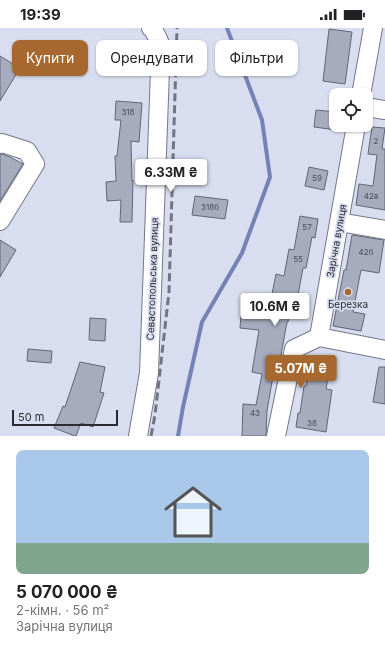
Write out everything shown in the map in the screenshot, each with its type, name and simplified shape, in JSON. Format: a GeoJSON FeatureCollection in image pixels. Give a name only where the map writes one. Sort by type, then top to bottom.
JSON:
{"type":"FeatureCollection","features":[{"type":"Feature","properties":{"kind":"street","name":"Севастопольська вулиця"},"geometry":{"type":"LineString","coordinates":[[138,436],[149,373],[160,70],[159,41],[151,28]]}},
{"type":"Feature","properties":{"kind":"street"},"geometry":{"type":"LineString","coordinates":[[362,88],[373,28]]}},
{"type":"Feature","properties":{"kind":"street"},"geometry":{"type":"LineString","coordinates":[[373,108],[385,110]]}},
{"type":"Feature","properties":{"kind":"street","name":"Зарічна вулиця"},"geometry":{"type":"LineString","coordinates":[[319,337],[355,132]]}},
{"type":"Feature","properties":{"kind":"street"},"geometry":{"type":"LineString","coordinates":[[0,144],[2,143],[27,151],[35,164],[0,221]]}},
{"type":"Feature","properties":{"kind":"street"},"geometry":{"type":"LineString","coordinates":[[339,222],[385,230]]}},
{"type":"Feature","properties":{"kind":"street"},"geometry":{"type":"LineString","coordinates":[[276,436],[294,350],[319,337],[385,350]]}},
{"type":"Feature","properties":{"kind":"building"},"geometry":{"type":"Polygon","coordinates":[[[329,29],[352,32],[345,84],[323,81],[329,29]]]}},
{"type":"Feature","properties":{"kind":"building"},"geometry":{"type":"Polygon","coordinates":[[[0,56],[12,63],[12,76],[15,76],[0,101],[0,56]]]}},
{"type":"Feature","properties":{"kind":"building"},"geometry":{"type":"Polygon","coordinates":[[[116,101],[142,103],[139,142],[131,141],[132,181],[133,180],[132,222],[120,222],[121,200],[107,201],[106,182],[116,181],[115,156],[117,156],[121,120],[115,120],[116,101]]]}},
{"type":"Feature","properties":{"kind":"building"},"geometry":{"type":"Polygon","coordinates":[[[316,110],[329,111],[329,129],[314,127],[316,110]]]}},
{"type":"Feature","properties":{"kind":"building"},"geometry":{"type":"Polygon","coordinates":[[[373,127],[385,128],[382,149],[385,149],[385,210],[356,205],[359,184],[373,186],[377,155],[368,154],[373,127]]]}},
{"type":"Feature","properties":{"kind":"building"},"geometry":{"type":"Polygon","coordinates":[[[0,154],[10,157],[23,164],[0,201],[0,154]]]}},
{"type":"Feature","properties":{"kind":"building"},"geometry":{"type":"Polygon","coordinates":[[[309,167],[328,171],[324,190],[305,186],[309,167]]]}},
{"type":"Feature","properties":{"kind":"building"},"geometry":{"type":"Polygon","coordinates":[[[195,196],[228,200],[225,219],[192,215],[195,196]]]}},
{"type":"Feature","properties":{"kind":"building"},"geometry":{"type":"Polygon","coordinates":[[[300,216],[318,219],[315,238],[312,237],[306,268],[303,268],[298,295],[291,294],[288,322],[277,377],[273,376],[267,411],[266,436],[242,436],[243,404],[256,405],[262,374],[252,372],[259,330],[240,328],[241,315],[261,317],[263,303],[270,304],[276,274],[284,276],[289,249],[294,250],[300,216]]]}},
{"type":"Feature","properties":{"kind":"building"},"geometry":{"type":"Polygon","coordinates":[[[352,235],[384,240],[379,273],[361,270],[353,312],[365,314],[361,331],[333,326],[344,270],[346,270],[352,235]]]}},
{"type":"Feature","properties":{"kind":"building"},"geometry":{"type":"Polygon","coordinates":[[[0,240],[16,250],[0,277],[0,240]]]}},
{"type":"Feature","properties":{"kind":"building"},"geometry":{"type":"Polygon","coordinates":[[[90,318],[106,319],[105,341],[89,340],[90,318]]]}},
{"type":"Feature","properties":{"kind":"building"},"geometry":{"type":"Polygon","coordinates":[[[28,349],[52,351],[51,363],[27,361],[28,349]]]}},
{"type":"Feature","properties":{"kind":"building"},"geometry":{"type":"Polygon","coordinates":[[[310,356],[331,360],[326,389],[332,390],[326,432],[296,427],[298,413],[300,413],[304,386],[306,386],[310,356]]]}},
{"type":"Feature","properties":{"kind":"building"},"geometry":{"type":"Polygon","coordinates":[[[80,362],[105,367],[100,392],[104,393],[93,427],[81,423],[75,436],[54,428],[63,406],[65,407],[80,362]]]}},
{"type":"Feature","properties":{"kind":"building"},"geometry":{"type":"Polygon","coordinates":[[[379,367],[385,367],[385,404],[373,402],[379,367]]]}},
{"type":"Feature","properties":{"kind":"waterway"},"geometry":{"type":"LineString","coordinates":[[178,436],[202,322],[242,253],[270,177],[262,120],[227,28]]}},
{"type":"Feature","properties":{"kind":"railway"},"geometry":{"type":"LineString","coordinates":[[151,436],[155,415],[169,292],[177,28]]}},
{"type":"Feature","properties":{"kind":"place","name":"Березка"},"geometry":{"type":"Point","coordinates":[348,292]}}]}
